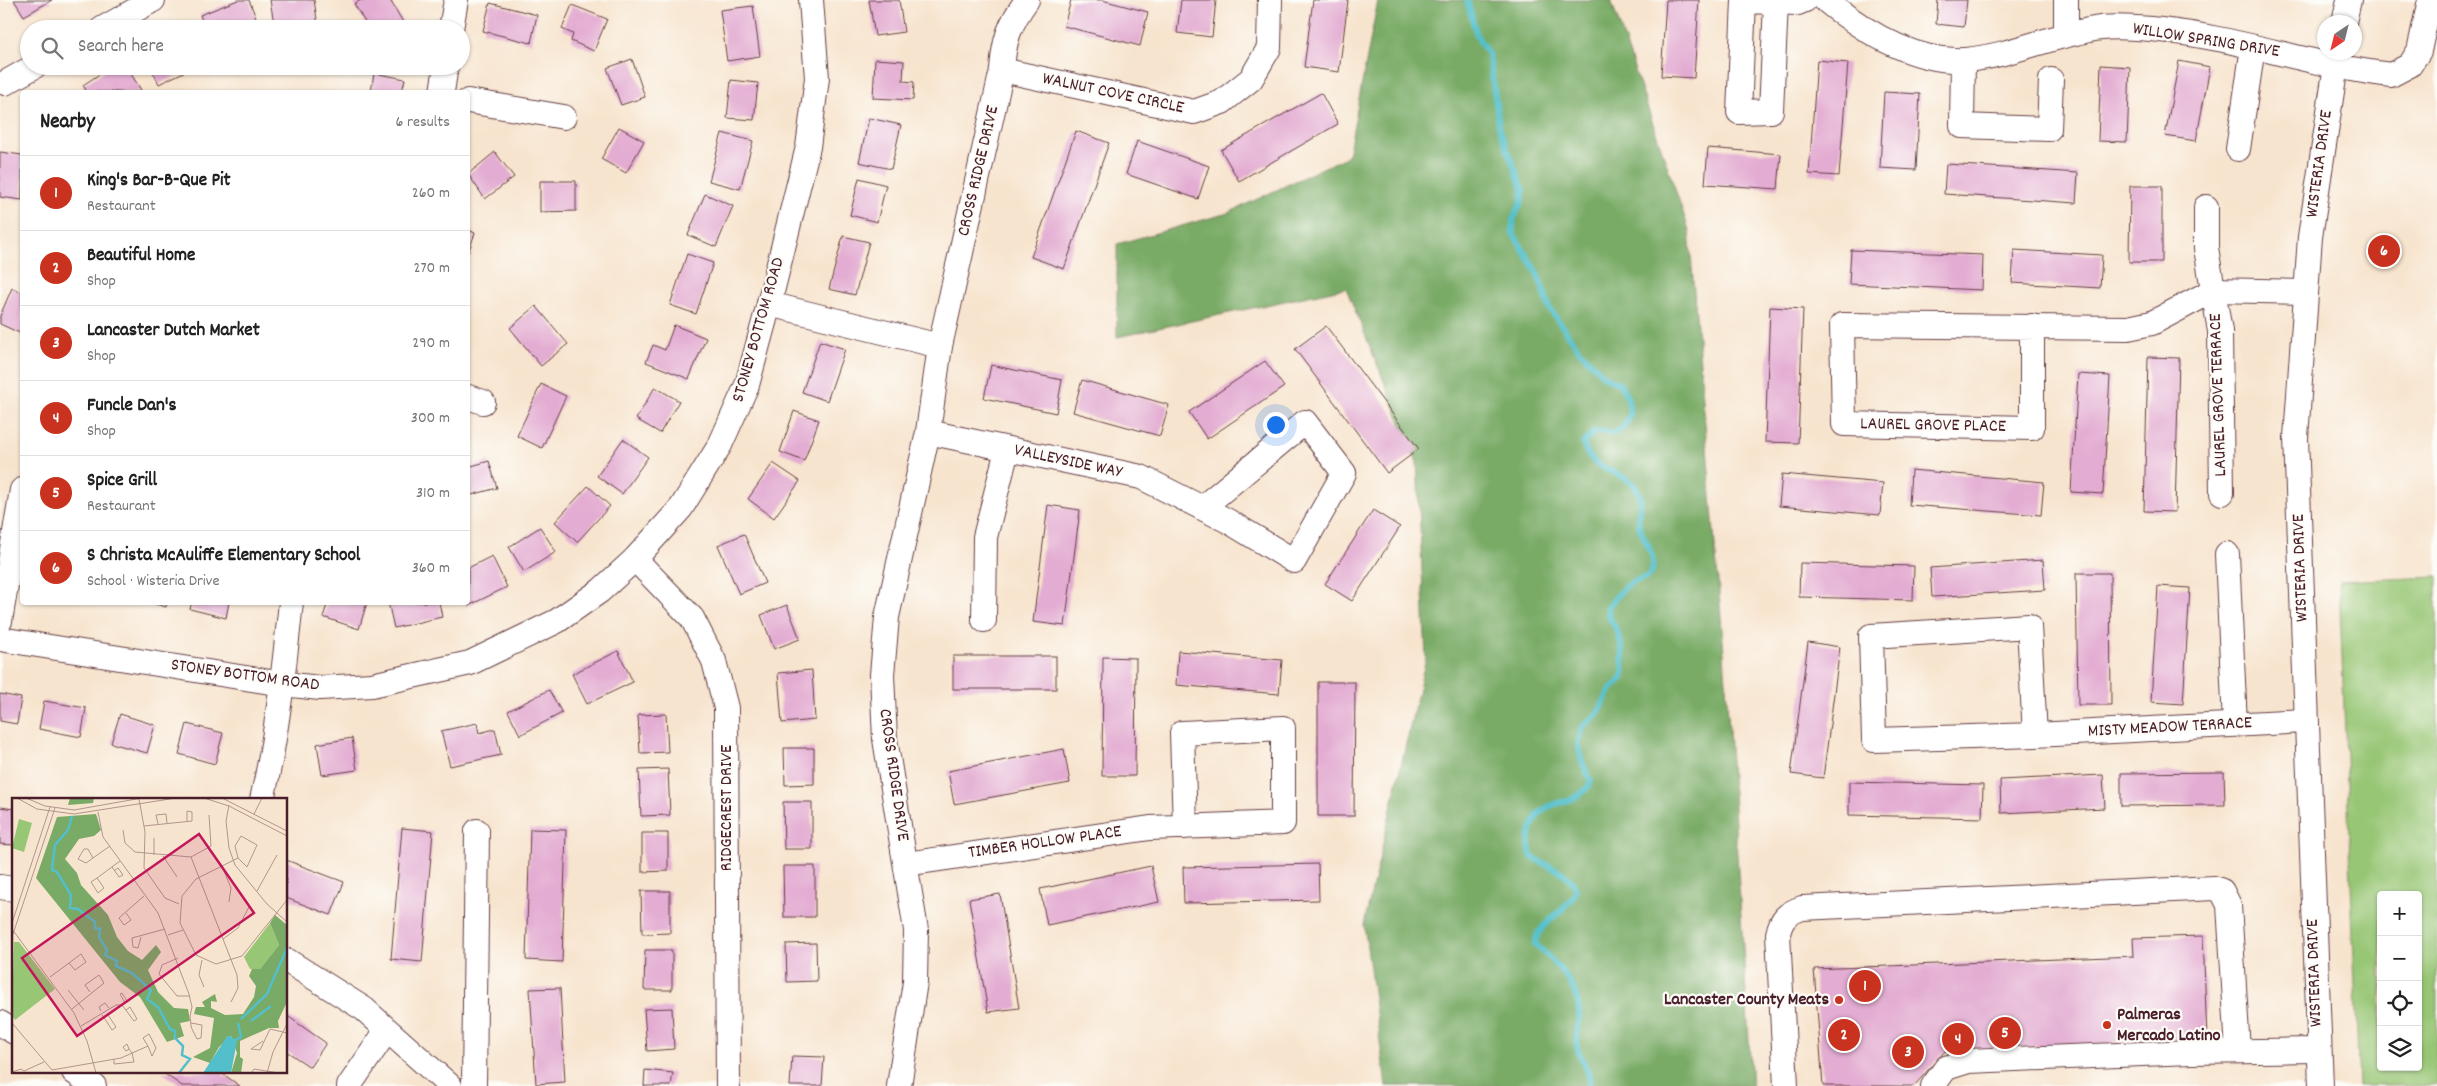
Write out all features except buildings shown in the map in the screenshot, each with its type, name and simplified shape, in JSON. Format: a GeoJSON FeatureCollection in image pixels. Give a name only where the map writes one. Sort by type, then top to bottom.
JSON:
{"type":"FeatureCollection","features":[{"type":"Feature","properties":{"kind":"street"},"geometry":{"type":"LineString","coordinates":[[118,20],[153,0]]}},
{"type":"Feature","properties":{"kind":"street"},"geometry":{"type":"LineString","coordinates":[[453,20],[456,0]]}},
{"type":"Feature","properties":{"kind":"street","name":"STONEY BOTTOM ROAD"},"geometry":{"type":"LineString","coordinates":[[0,639],[283,684],[320,688],[372,685],[470,663],[557,621],[600,591],[635,559],[681,508],[720,445],[747,385],[808,147],[817,78],[811,0]]}},
{"type":"Feature","properties":{"kind":"street","name":"CROSS RIDGE DRIVE"},"geometry":{"type":"LineString","coordinates":[[899,1086],[915,982],[916,930],[885,739],[882,675],[888,617],[928,432],[940,346],[1002,70],[1007,36],[1012,21],[1027,0]]}},
{"type":"Feature","properties":{"kind":"street","name":"WALNUT COVE CIRCLE"},"geometry":{"type":"LineString","coordinates":[[1002,70],[1194,112],[1222,102],[1251,79],[1269,48],[1270,0]]}},
{"type":"Feature","properties":{"kind":"street"},"geometry":{"type":"LineString","coordinates":[[1776,2],[1798,3],[1806,0]]}},
{"type":"Feature","properties":{"kind":"street","name":"WILLOW SPRING DRIVE"},"geometry":{"type":"LineString","coordinates":[[1826,0],[1848,19],[1879,37],[1922,55],[1963,60],[2006,52],[2066,35],[2101,28],[2119,27],[2163,30],[2253,47],[2317,56]]}},
{"type":"Feature","properties":{"kind":"street"},"geometry":{"type":"LineString","coordinates":[[2066,0],[2066,35]]}},
{"type":"Feature","properties":{"kind":"street"},"geometry":{"type":"LineString","coordinates":[[2346,15],[2349,0]]}},
{"type":"Feature","properties":{"kind":"street","name":"WILLOW SPRING DRIVE"},"geometry":{"type":"LineString","coordinates":[[2339,60],[2391,75],[2410,65],[2419,52],[2430,0]]}},
{"type":"Feature","properties":{"kind":"street"},"geometry":{"type":"LineString","coordinates":[[2238,149],[2253,47]]}},
{"type":"Feature","properties":{"kind":"street"},"geometry":{"type":"LineString","coordinates":[[1963,60],[1962,126],[2048,129],[2051,80]]}},
{"type":"Feature","properties":{"kind":"street","name":"WISTERIA DRIVE"},"geometry":{"type":"LineString","coordinates":[[2321,1086],[2318,1050],[2296,438],[2310,237],[2336,60]]}},
{"type":"Feature","properties":{"kind":"street"},"geometry":{"type":"LineString","coordinates":[[5,83],[20,74]]}},
{"type":"Feature","properties":{"kind":"street"},"geometry":{"type":"LineString","coordinates":[[442,90],[445,75]]}},
{"type":"Feature","properties":{"kind":"street"},"geometry":{"type":"LineString","coordinates":[[470,102],[564,117]]}},
{"type":"Feature","properties":{"kind":"street","name":"LAUREL GROVE TERRACE"},"geometry":{"type":"LineString","coordinates":[[2206,207],[2206,248],[2220,331],[2222,493]]}},
{"type":"Feature","properties":{"kind":"street","name":"LAUREL GROVE PLACE"},"geometry":{"type":"LineString","coordinates":[[2032,326],[2032,428],[1844,424],[1842,325],[2032,326],[2128,328],[2152,323],[2214,290],[2306,292]]}},
{"type":"Feature","properties":{"kind":"street"},"geometry":{"type":"LineString","coordinates":[[769,304],[940,346]]}},
{"type":"Feature","properties":{"kind":"street","name":"VALLEYSIDE WAY"},"geometry":{"type":"LineString","coordinates":[[928,432],[1141,477],[1202,508],[1294,560],[1344,472],[1306,422],[1202,508]]}},
{"type":"Feature","properties":{"kind":"street"},"geometry":{"type":"LineString","coordinates":[[984,620],[985,536],[1007,450]]}},
{"type":"Feature","properties":{"kind":"street"},"geometry":{"type":"LineString","coordinates":[[0,621],[20,502]]}},
{"type":"Feature","properties":{"kind":"street"},"geometry":{"type":"LineString","coordinates":[[2227,554],[2235,724]]}},
{"type":"Feature","properties":{"kind":"street","name":"RIDGECREST DRIVE"},"geometry":{"type":"LineString","coordinates":[[635,559],[692,618],[714,661],[726,708],[728,1086]]}},
{"type":"Feature","properties":{"kind":"street"},"geometry":{"type":"LineString","coordinates":[[262,798],[283,684],[291,605]]}},
{"type":"Feature","properties":{"kind":"street","name":"MISTY MEADOW TERRACE"},"geometry":{"type":"LineString","coordinates":[[2035,735],[2029,626],[1871,636],[1874,740],[2035,735],[2306,721]]}},
{"type":"Feature","properties":{"kind":"street","name":"TIMBER HOLLOW PLACE"},"geometry":{"type":"LineString","coordinates":[[906,864],[1150,828],[1185,827],[1282,823],[1283,728],[1182,733],[1185,827]]}},
{"type":"Feature","properties":{"kind":"street"},"geometry":{"type":"LineString","coordinates":[[474,1086],[477,831]]}},
{"type":"Feature","properties":{"kind":"street"},"geometry":{"type":"LineString","coordinates":[[1786,1086],[1778,934],[1783,918],[1792,911],[1802,908],[2214,888],[2222,891],[2229,905],[2238,1051]]}},
{"type":"Feature","properties":{"kind":"street"},"geometry":{"type":"LineString","coordinates":[[288,961],[364,1009],[450,1086]]}},
{"type":"Feature","properties":{"kind":"street"},"geometry":{"type":"LineString","coordinates":[[0,1023],[12,1031]]}},
{"type":"Feature","properties":{"kind":"street"},"geometry":{"type":"LineString","coordinates":[[349,1086],[387,1030]]}},
{"type":"Feature","properties":{"kind":"street"},"geometry":{"type":"LineString","coordinates":[[1933,1086],[1946,1068],[1968,1061],[2238,1051],[2318,1050]]}},
{"type":"Feature","properties":{"kind":"street"},"geometry":{"type":"LineString","coordinates":[[77,1074],[94,1086]]}},
{"type":"Feature","properties":{"kind":"green space"},"geometry":{"type":"Polygon","coordinates":[[[1378,0],[1611,0],[1689,230],[1724,653],[1752,1086],[1386,1086],[1364,925],[1426,658],[1417,462],[1346,288],[1117,337],[1117,244],[1228,213],[1348,156],[1378,0]]]}},
{"type":"Feature","properties":{"kind":"green space"},"geometry":{"type":"Polygon","coordinates":[[[2437,577],[2437,1086],[2359,1086],[2339,581],[2437,577]]]}},
{"type":"Feature","properties":{"kind":"waterway"},"geometry":{"type":"LineString","coordinates":[[1467,0],[1477,36],[1489,56],[1500,131],[1523,190],[1522,200],[1513,220],[1513,233],[1536,271],[1549,308],[1580,351],[1605,377],[1620,384],[1628,399],[1630,415],[1623,428],[1614,433],[1595,431],[1583,443],[1593,461],[1625,478],[1638,491],[1640,495],[1639,525],[1652,554],[1653,561],[1649,575],[1629,584],[1608,607],[1609,616],[1622,646],[1623,677],[1611,689],[1597,715],[1583,726],[1578,743],[1582,762],[1591,781],[1579,795],[1544,809],[1535,820],[1529,842],[1531,856],[1568,877],[1576,889],[1569,903],[1542,929],[1537,936],[1535,944],[1564,974],[1574,991],[1579,1011],[1577,1046],[1589,1075],[1589,1086]]}},
{"type":"Feature","properties":{"kind":"place","name":"S Christa McAuliffe Elementary School"},"geometry":{"type":"Point","coordinates":[2384,251]}},
{"type":"Feature","properties":{"kind":"place","name":"King's Bar-B-Que Pit"},"geometry":{"type":"Point","coordinates":[1865,986]}},
{"type":"Feature","properties":{"kind":"place","name":"Lancaster County Meats"},"geometry":{"type":"Point","coordinates":[1839,1000]}},
{"type":"Feature","properties":{"kind":"place","name":"Palmeras Mercado Latino"},"geometry":{"type":"Point","coordinates":[2107,1025]}},
{"type":"Feature","properties":{"kind":"place","name":"Spice Grill"},"geometry":{"type":"Point","coordinates":[2005,1033]}},
{"type":"Feature","properties":{"kind":"place","name":"Beautiful Home"},"geometry":{"type":"Point","coordinates":[1844,1035]}},
{"type":"Feature","properties":{"kind":"place","name":"Funcle Dan's"},"geometry":{"type":"Point","coordinates":[1958,1039]}},
{"type":"Feature","properties":{"kind":"place","name":"Lancaster Dutch Market"},"geometry":{"type":"Point","coordinates":[1908,1052]}}]}
